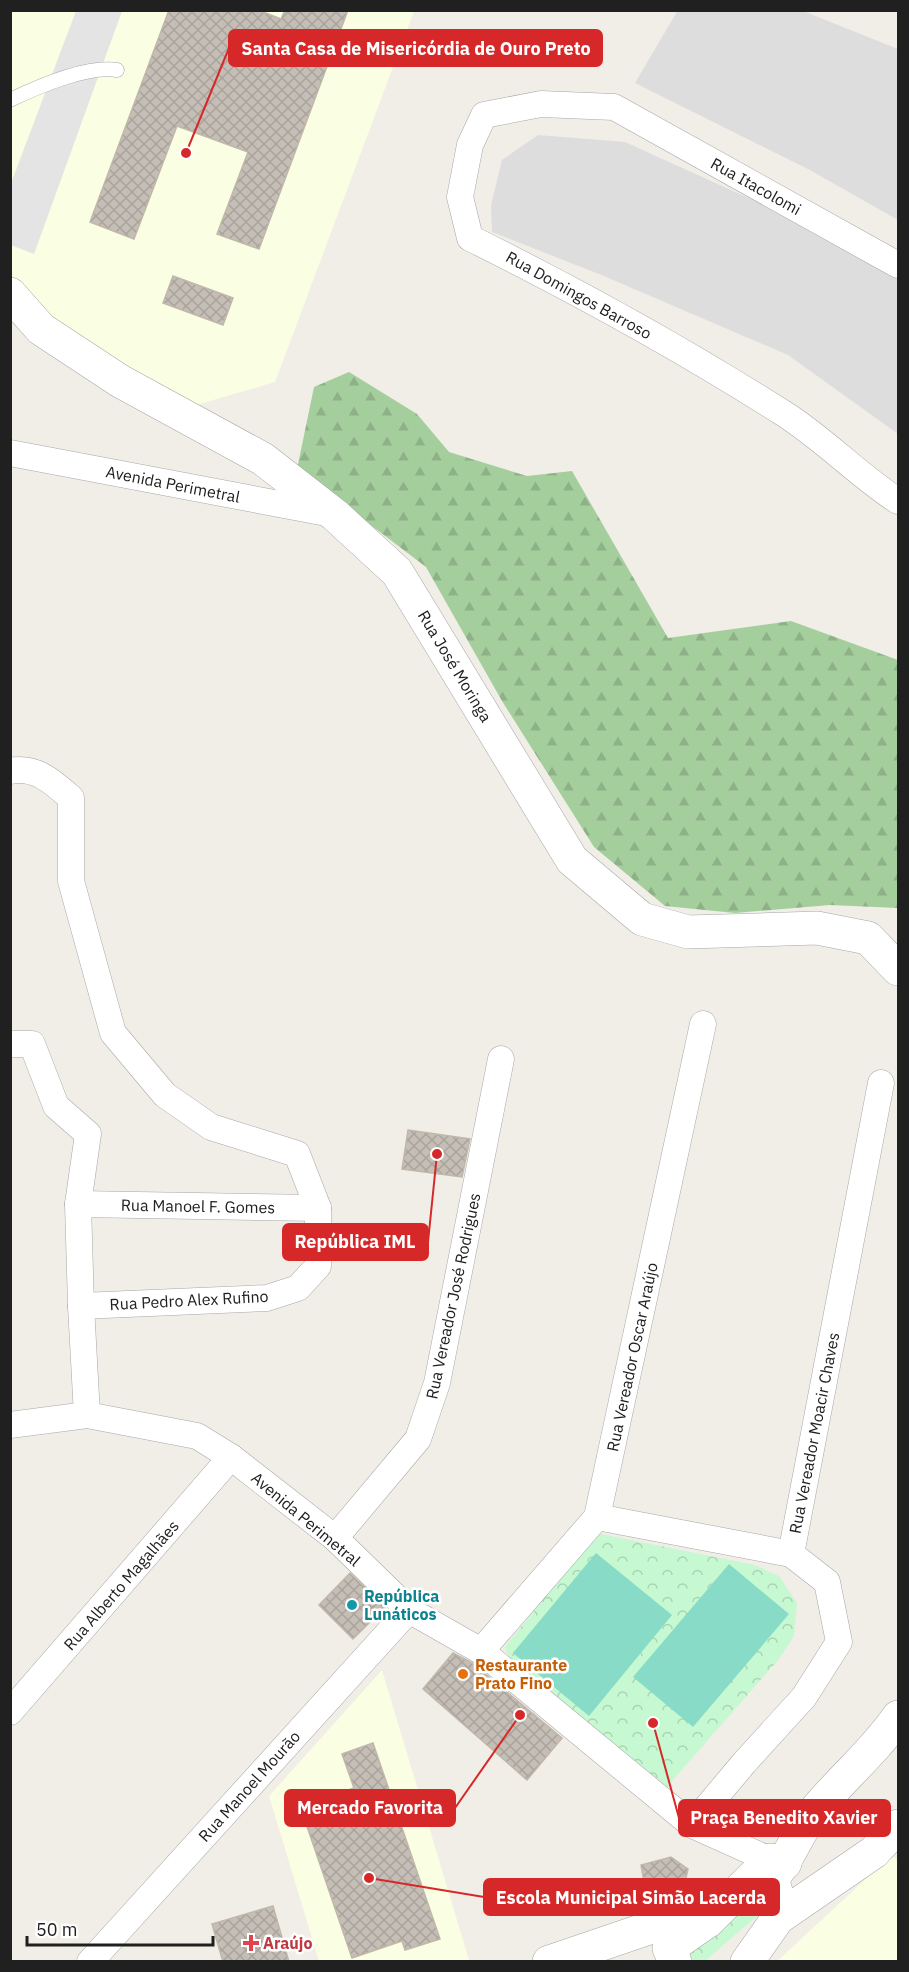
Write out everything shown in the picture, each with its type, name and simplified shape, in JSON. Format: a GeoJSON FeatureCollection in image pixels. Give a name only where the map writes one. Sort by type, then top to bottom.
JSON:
{"type":"FeatureCollection","features":[{"type":"Feature","properties":{"kind":"street","name":"Rua Domingos Barroso"},"geometry":{"type":"LineString","coordinates":[[614,107],[541,104],[484,115],[470,145],[460,197],[470,238],[552,278],[785,415],[898,501]]}},
{"type":"Feature","properties":{"kind":"street","name":"Rua Itacolomi"},"geometry":{"type":"LineString","coordinates":[[614,107],[898,265]]}},
{"type":"Feature","properties":{"kind":"street","name":"Rua José Moringa"},"geometry":{"type":"LineString","coordinates":[[10,294],[41,329],[120,381],[263,459],[335,515],[397,572],[572,860],[642,919],[688,932],[817,928],[868,938],[898,969]]}},
{"type":"Feature","properties":{"kind":"street","name":"Avenida Perimetral"},"geometry":{"type":"LineString","coordinates":[[10,453],[335,515]]}},
{"type":"Feature","properties":{"kind":"street","name":"Rua Pedro Alex Rufino"},"geometry":{"type":"LineString","coordinates":[[10,771],[23,768],[49,778],[71,798],[71,881],[113,1033],[165,1095],[211,1127],[297,1154],[318,1208],[318,1266],[298,1288],[267,1298],[81,1306]]}},
{"type":"Feature","properties":{"kind":"street","name":"Rua Vereador Oscar Araújo"},"geometry":{"type":"LineString","coordinates":[[481,1652],[597,1517],[703,1024]]}},
{"type":"Feature","properties":{"kind":"street"},"geometry":{"type":"LineString","coordinates":[[10,1044],[32,1044],[56,1106],[88,1134],[78,1204],[87,1415]]}},
{"type":"Feature","properties":{"kind":"street","name":"Rua Vereador José Rodrigues"},"geometry":{"type":"LineString","coordinates":[[335,1539],[418,1439],[437,1383],[501,1059]]}},
{"type":"Feature","properties":{"kind":"street","name":"Rua Vereador Moacir Chaves"},"geometry":{"type":"LineString","coordinates":[[692,1825],[744,1762],[804,1697],[839,1642],[827,1582],[791,1554],[881,1083]]}},
{"type":"Feature","properties":{"kind":"street","name":"Rua Manoel F. Gomes"},"geometry":{"type":"LineString","coordinates":[[78,1204],[318,1208]]}},
{"type":"Feature","properties":{"kind":"street","name":"Avenida Perimetral"},"geometry":{"type":"LineString","coordinates":[[10,1425],[87,1415],[197,1436],[231,1457],[335,1539],[409,1610],[481,1652],[692,1825],[776,1868]]}},
{"type":"Feature","properties":{"kind":"street","name":"Rua Alberto Magalhães"},"geometry":{"type":"LineString","coordinates":[[10,1712],[231,1457]]}},
{"type":"Feature","properties":{"kind":"street"},"geometry":{"type":"LineString","coordinates":[[597,1517],[791,1554]]}},
{"type":"Feature","properties":{"kind":"street","name":"Rua Manoel Mourão"},"geometry":{"type":"LineString","coordinates":[[90,1962],[409,1610]]}},
{"type":"Feature","properties":{"kind":"street"},"geometry":{"type":"LineString","coordinates":[[549,1962],[665,1946],[708,1921],[776,1868],[813,1813],[884,1737],[898,1717]]}},
{"type":"Feature","properties":{"kind":"street"},"geometry":{"type":"LineString","coordinates":[[778,1917],[874,1852],[898,1826]]}},
{"type":"Feature","properties":{"kind":"street"},"geometry":{"type":"LineString","coordinates":[[776,1868],[874,1852]]}},
{"type":"Feature","properties":{"kind":"street"},"geometry":{"type":"LineString","coordinates":[[747,1962],[778,1917],[781,1907],[776,1868]]}},
{"type":"Feature","properties":{"kind":"lane"},"geometry":{"type":"LineString","coordinates":[[10,100],[37,87],[97,69],[117,70]]}},
{"type":"Feature","properties":{"kind":"shaded area"},"geometry":{"type":"Polygon","coordinates":[[[678,10],[803,11],[898,49],[898,220],[808,169],[635,83],[678,10]]]}},
{"type":"Feature","properties":{"kind":"shaded area"},"geometry":{"type":"Polygon","coordinates":[[[10,11],[414,11],[275,382],[193,406],[11,295],[10,11]]]}},
{"type":"Feature","properties":{"kind":"shaded area"},"geometry":{"type":"Polygon","coordinates":[[[76,11],[122,11],[34,254],[11,245],[10,186],[76,11]]]}},
{"type":"Feature","properties":{"kind":"shaded area"},"geometry":{"type":"Polygon","coordinates":[[[538,135],[625,142],[821,231],[898,277],[898,434],[788,355],[599,274],[492,232],[491,205],[502,160],[538,135]]]}},
{"type":"Feature","properties":{"kind":"shaded area"},"geometry":{"type":"Polygon","coordinates":[[[382,1670],[469,1960],[462,1962],[319,1961],[269,1796],[382,1670]]]}},
{"type":"Feature","properties":{"kind":"shaded area"},"geometry":{"type":"Polygon","coordinates":[[[894,1857],[898,1860],[898,1961],[776,1962],[881,1865],[894,1857]]]}},
{"type":"Feature","properties":{"kind":"green space"},"geometry":{"type":"Polygon","coordinates":[[[349,372],[417,414],[449,452],[527,476],[572,471],[668,638],[791,621],[898,660],[898,908],[830,905],[735,913],[665,906],[594,847],[502,701],[426,567],[297,469],[314,387],[349,372]]]}},
{"type":"Feature","properties":{"kind":"green space"},"geometry":{"type":"Polygon","coordinates":[[[601,1534],[755,1565],[779,1576],[797,1603],[794,1636],[779,1659],[665,1789],[651,1786],[508,1655],[505,1647],[592,1539],[601,1534]]]}},
{"type":"Feature","properties":{"kind":"green space"},"geometry":{"type":"Polygon","coordinates":[[[596,1553],[672,1615],[589,1716],[513,1653],[596,1553]]]}},
{"type":"Feature","properties":{"kind":"green space"},"geometry":{"type":"Polygon","coordinates":[[[729,1564],[789,1614],[693,1727],[633,1677],[729,1564]]]}},
{"type":"Feature","properties":{"kind":"green space"},"geometry":{"type":"Polygon","coordinates":[[[752,1880],[771,1904],[705,1961],[683,1961],[752,1880]]]}},
{"type":"Feature","properties":{"kind":"building"},"geometry":{"type":"Polygon","coordinates":[[[169,10],[258,10],[281,19],[285,10],[348,10],[259,249],[217,234],[248,152],[177,126],[134,239],[90,222],[169,10]]]}},
{"type":"Feature","properties":{"kind":"building"},"geometry":{"type":"Polygon","coordinates":[[[173,276],[233,298],[223,325],[163,303],[173,276]]]}},
{"type":"Feature","properties":{"kind":"building"},"geometry":{"type":"Polygon","coordinates":[[[408,1130],[470,1139],[462,1177],[402,1169],[408,1130]]]}},
{"type":"Feature","properties":{"kind":"building","name":"República Lunáticos"},"geometry":{"type":"Polygon","coordinates":[[[350,1573],[385,1607],[353,1639],[319,1605],[350,1573]]]}},
{"type":"Feature","properties":{"kind":"building"},"geometry":{"type":"Polygon","coordinates":[[[453,1653],[472,1663],[562,1738],[527,1780],[423,1689],[453,1653]]]}},
{"type":"Feature","properties":{"kind":"building"},"geometry":{"type":"Polygon","coordinates":[[[373,1743],[440,1939],[405,1950],[402,1941],[352,1958],[300,1806],[354,1788],[342,1754],[373,1743]]]}},
{"type":"Feature","properties":{"kind":"building"},"geometry":{"type":"Polygon","coordinates":[[[671,1857],[688,1869],[685,1882],[646,1893],[641,1865],[671,1857]]]}},
{"type":"Feature","properties":{"kind":"building","name":"Araújo"},"geometry":{"type":"Polygon","coordinates":[[[273,1906],[289,1962],[223,1962],[212,1924],[273,1906]]]}},
{"type":"Feature","properties":{"kind":"place","name":"Santa Casa de Misericórdia de Ouro Preto"},"geometry":{"type":"Point","coordinates":[186,153]}},
{"type":"Feature","properties":{"kind":"place","name":"República IML"},"geometry":{"type":"Point","coordinates":[437,1154]}},
{"type":"Feature","properties":{"kind":"place","name":"República Lunáticos"},"geometry":{"type":"Point","coordinates":[352,1605]}},
{"type":"Feature","properties":{"kind":"place","name":"Restaurante Prato Fino"},"geometry":{"type":"Point","coordinates":[463,1674]}},
{"type":"Feature","properties":{"kind":"place","name":"Mercado Favorita"},"geometry":{"type":"Point","coordinates":[520,1715]}},
{"type":"Feature","properties":{"kind":"place","name":"Praça Benedito Xavier"},"geometry":{"type":"Point","coordinates":[653,1723]}},
{"type":"Feature","properties":{"kind":"place","name":"Escola Municipal Simão Lacerda"},"geometry":{"type":"Point","coordinates":[369,1878]}},
{"type":"Feature","properties":{"kind":"place","name":"Araújo"},"geometry":{"type":"Point","coordinates":[251,1943]}}]}
